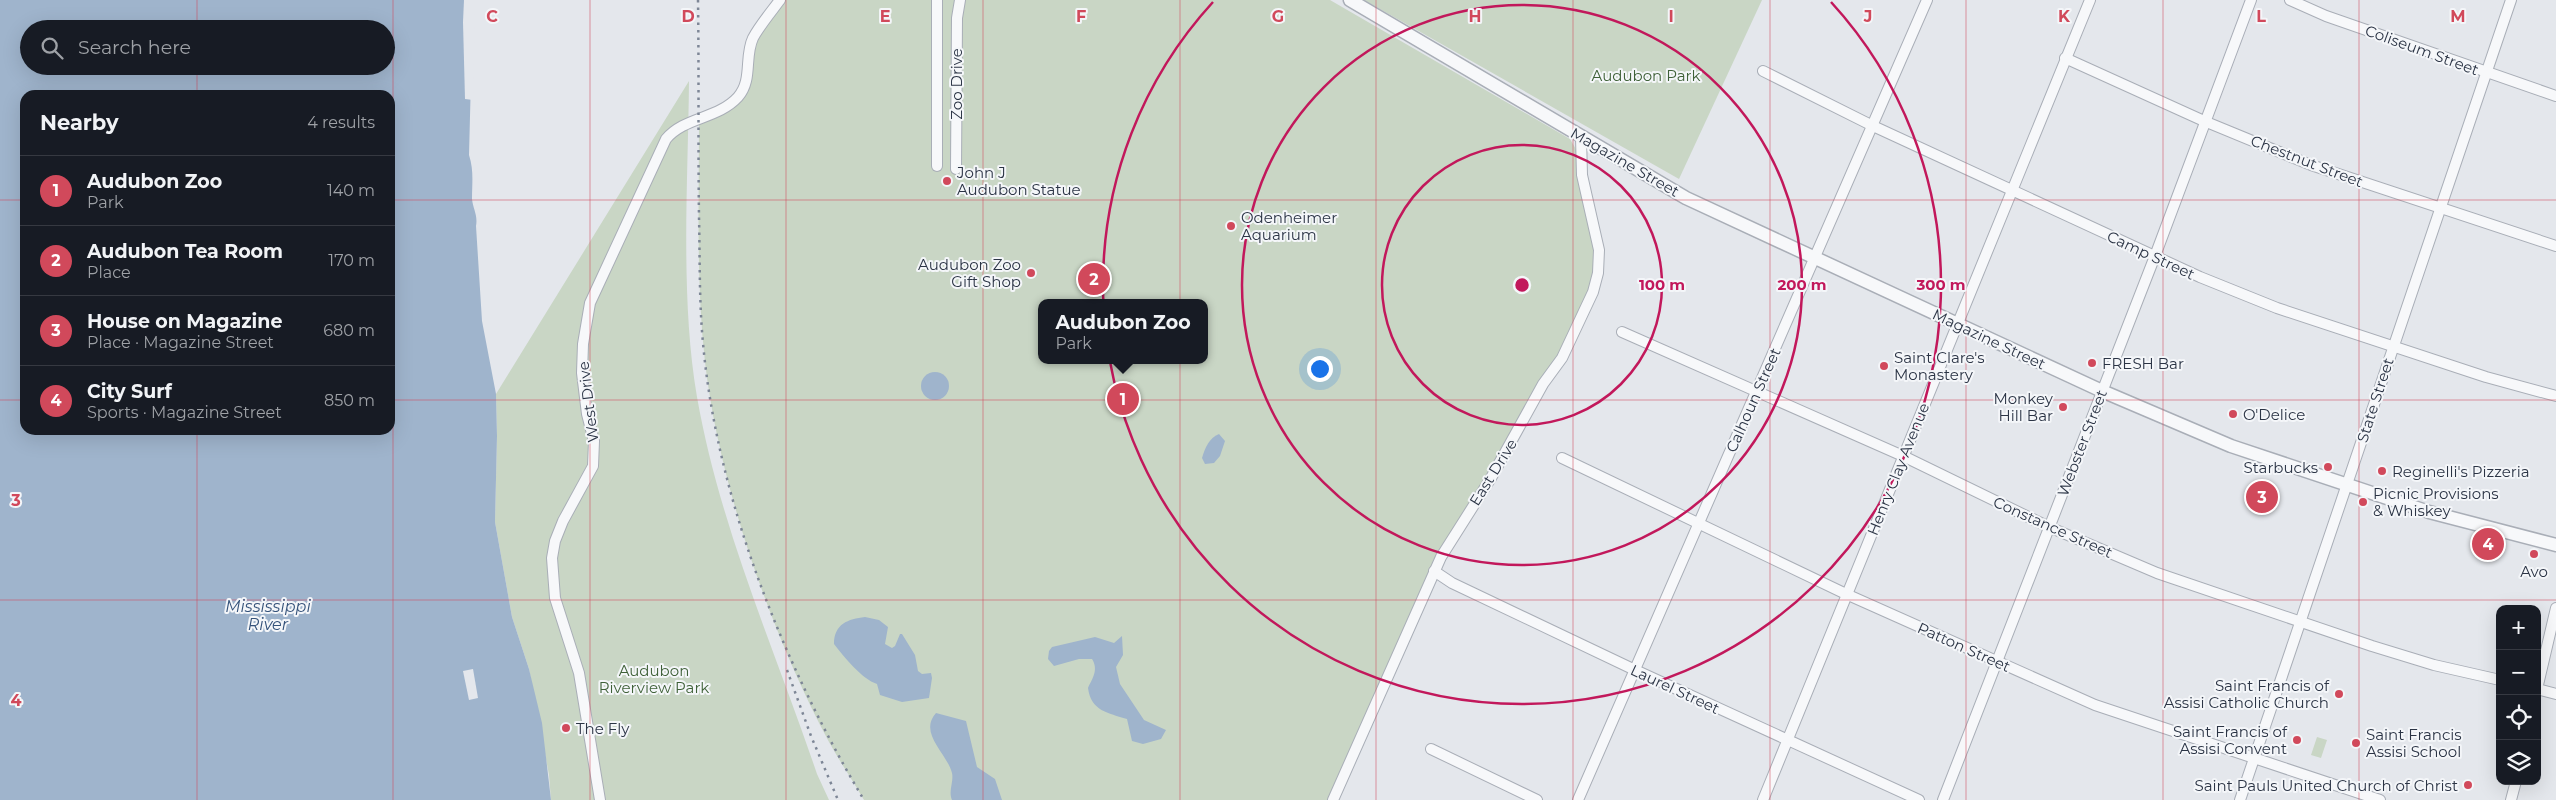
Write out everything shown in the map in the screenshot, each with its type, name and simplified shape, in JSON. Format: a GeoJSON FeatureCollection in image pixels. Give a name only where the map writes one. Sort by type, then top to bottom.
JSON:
{"type":"FeatureCollection","features":[{"type":"Feature","properties":{"kind":"street","name":"West Drive"},"geometry":{"type":"LineString","coordinates":[[600,800],[580,673],[555,598],[552,558],[555,541],[563,521],[593,466],[594,441],[587,414],[582,373],[586,321],[590,303],[666,139],[678,126],[709,116],[736,98],[746,84],[753,39],[780,0]]}},
{"type":"Feature","properties":{"kind":"street","name":"Zoo Drive"},"geometry":{"type":"LineString","coordinates":[[936,166],[937,0]]}},
{"type":"Feature","properties":{"kind":"street","name":"Zoo Drive"},"geometry":{"type":"LineString","coordinates":[[956,168],[956,18],[960,0]]}},
{"type":"Feature","properties":{"kind":"street","name":"Magazine Street"},"geometry":{"type":"LineString","coordinates":[[1350,0],[1686,198],[2102,391],[2231,446],[2472,524],[2556,545]]}},
{"type":"Feature","properties":{"kind":"street","name":"Calhoun Street"},"geometry":{"type":"LineString","coordinates":[[1578,800],[1927,0]]}},
{"type":"Feature","properties":{"kind":"street","name":"Henry Clay Avenue"},"geometry":{"type":"LineString","coordinates":[[1762,800],[2090,0]]}},
{"type":"Feature","properties":{"kind":"street","name":"Webster Street"},"geometry":{"type":"LineString","coordinates":[[1943,800],[2155,256],[2250,0]]}},
{"type":"Feature","properties":{"kind":"street","name":"Coliseum Street"},"geometry":{"type":"LineString","coordinates":[[2290,0],[2326,16],[2556,96]]}},
{"type":"Feature","properties":{"kind":"street","name":"State Street"},"geometry":{"type":"LineString","coordinates":[[2240,800],[2348,485],[2438,208],[2511,0]]}},
{"type":"Feature","properties":{"kind":"street","name":"Chestnut Street"},"geometry":{"type":"LineString","coordinates":[[2065,58],[2204,121],[2312,164],[2438,208],[2556,246]]}},
{"type":"Feature","properties":{"kind":"street","name":"Camp Street"},"geometry":{"type":"LineString","coordinates":[[1763,71],[2012,192],[2277,308],[2486,378],[2556,396]]}},
{"type":"Feature","properties":{"kind":"street","name":"East Drive"},"geometry":{"type":"LineString","coordinates":[[1333,800],[1434,571],[1463,520],[1499,465],[1544,384],[1562,358],[1593,292],[1598,273],[1599,250],[1582,175],[1581,137]]}},
{"type":"Feature","properties":{"kind":"street","name":"Constance Street"},"geometry":{"type":"LineString","coordinates":[[1622,332],[1903,456],[2049,527],[2157,573],[2434,665],[2496,679]]}},
{"type":"Feature","properties":{"kind":"street","name":"Patton Street"},"geometry":{"type":"LineString","coordinates":[[1562,458],[1846,594],[2096,705],[2380,800]]}},
{"type":"Feature","properties":{"kind":"street","name":"Laurel Street"},"geometry":{"type":"LineString","coordinates":[[1434,571],[1452,583],[1635,670],[1919,800]]}},
{"type":"Feature","properties":{"kind":"street"},"geometry":{"type":"LineString","coordinates":[[2541,672],[2556,608]]}},
{"type":"Feature","properties":{"kind":"street"},"geometry":{"type":"LineString","coordinates":[[2541,690],[2556,694]]}},
{"type":"Feature","properties":{"kind":"street"},"geometry":{"type":"LineString","coordinates":[[1431,749],[1538,800]]}},
{"type":"Feature","properties":{"kind":"street"},"geometry":{"type":"LineString","coordinates":[[2511,800],[2515,785]]}},
{"type":"Feature","properties":{"kind":"green space"},"geometry":{"type":"Polygon","coordinates":[[[777,0],[1330,0],[1570,139],[1581,158],[1599,250],[1581,321],[1434,571],[1331,800],[864,800],[829,742],[808,700],[768,606],[750,557],[735,507],[712,409],[705,362],[700,302],[699,120],[744,89],[753,39],[777,0]]]}},
{"type":"Feature","properties":{"kind":"green space","name":"Audubon Park"},"geometry":{"type":"Polygon","coordinates":[[[1364,0],[1762,0],[1679,179],[1364,0]]]}},
{"type":"Feature","properties":{"kind":"green space","name":"Audubon Riverview Park"},"geometry":{"type":"Polygon","coordinates":[[[689,81],[686,240],[688,320],[697,397],[707,446],[734,541],[817,774],[829,800],[551,800],[549,775],[529,669],[512,617],[495,522],[496,394],[689,81]]]}},
{"type":"Feature","properties":{"kind":"green space"},"geometry":{"type":"Polygon","coordinates":[[[2317,737],[2327,740],[2321,758],[2311,755],[2317,737]]]}},
{"type":"Feature","properties":{"kind":"water","name":"Mississippi River"},"geometry":{"type":"Polygon","coordinates":[[[0,0],[473,0],[469,155],[472,171],[472,199],[476,219],[482,321],[496,394],[495,522],[512,617],[529,669],[542,723],[551,800],[0,800],[0,0]]]}},
{"type":"Feature","properties":{"kind":"water"},"geometry":{"type":"Polygon","coordinates":[[[935,372],[945,376],[949,386],[945,396],[935,400],[925,396],[921,386],[925,376],[935,372]]]}},
{"type":"Feature","properties":{"kind":"water"},"geometry":{"type":"Polygon","coordinates":[[[1219,434],[1225,441],[1220,456],[1214,463],[1205,464],[1202,458],[1206,447],[1219,434]]]}},
{"type":"Feature","properties":{"kind":"water"},"geometry":{"type":"Polygon","coordinates":[[[865,617],[879,620],[888,627],[885,644],[892,648],[895,646],[900,634],[902,634],[915,655],[918,671],[922,674],[931,673],[929,698],[902,702],[880,695],[877,684],[859,673],[834,644],[839,627],[853,619],[865,617]]]}},
{"type":"Feature","properties":{"kind":"water"},"geometry":{"type":"Polygon","coordinates":[[[1122,636],[1123,655],[1116,667],[1120,684],[1144,720],[1166,730],[1161,739],[1143,744],[1132,741],[1127,719],[1101,710],[1093,702],[1088,688],[1095,671],[1092,659],[1079,659],[1054,666],[1048,659],[1049,651],[1052,647],[1095,637],[1114,643],[1122,636]]]}},
{"type":"Feature","properties":{"kind":"water"},"geometry":{"type":"Polygon","coordinates":[[[936,713],[966,721],[977,767],[995,779],[1002,800],[952,800],[952,773],[935,743],[930,728],[931,720],[936,713]]]}},
{"type":"Feature","properties":{"kind":"pier"},"geometry":{"type":"Polygon","coordinates":[[[464,0],[475,0],[473,100],[465,99],[464,0]]]}},
{"type":"Feature","properties":{"kind":"pier"},"geometry":{"type":"Polygon","coordinates":[[[473,669],[478,698],[469,700],[463,671],[473,669]]]}},
{"type":"Feature","properties":{"kind":"railway"},"geometry":{"type":"LineString","coordinates":[[698,0],[701,312],[711,402],[723,462],[739,521],[759,580],[782,638],[807,694],[864,800]]}},
{"type":"Feature","properties":{"kind":"railway"},"geometry":{"type":"LineString","coordinates":[[787,670],[811,736],[838,800]]}},
{"type":"Feature","properties":{"kind":"place","name":"John J Audubon Statue"},"geometry":{"type":"Point","coordinates":[947,181]}},
{"type":"Feature","properties":{"kind":"place","name":"Odenheimer Aquarium"},"geometry":{"type":"Point","coordinates":[1231,226]}},
{"type":"Feature","properties":{"kind":"place","name":"Audubon Zoo Gift Shop"},"geometry":{"type":"Point","coordinates":[1031,273]}},
{"type":"Feature","properties":{"kind":"place","name":"Audubon Tea Room"},"geometry":{"type":"Point","coordinates":[1094,279]}},
{"type":"Feature","properties":{"kind":"place","name":"FRESH Bar"},"geometry":{"type":"Point","coordinates":[2092,363]}},
{"type":"Feature","properties":{"kind":"place","name":"Saint Clare's Monastery"},"geometry":{"type":"Point","coordinates":[1884,366]}},
{"type":"Feature","properties":{"kind":"place","name":"Audubon Zoo"},"geometry":{"type":"Point","coordinates":[1123,399]}},
{"type":"Feature","properties":{"kind":"place","name":"Monkey Hill Bar"},"geometry":{"type":"Point","coordinates":[2063,407]}},
{"type":"Feature","properties":{"kind":"place","name":"O'Delice"},"geometry":{"type":"Point","coordinates":[2233,414]}},
{"type":"Feature","properties":{"kind":"place","name":"Starbucks"},"geometry":{"type":"Point","coordinates":[2328,467]}},
{"type":"Feature","properties":{"kind":"place","name":"Reginelli's Pizzeria"},"geometry":{"type":"Point","coordinates":[2382,471]}},
{"type":"Feature","properties":{"kind":"place","name":"House on Magazine"},"geometry":{"type":"Point","coordinates":[2262,497]}},
{"type":"Feature","properties":{"kind":"place","name":"Picnic Provisions & Whiskey"},"geometry":{"type":"Point","coordinates":[2363,502]}},
{"type":"Feature","properties":{"kind":"place","name":"City Surf"},"geometry":{"type":"Point","coordinates":[2488,544]}},
{"type":"Feature","properties":{"kind":"place","name":"Avo"},"geometry":{"type":"Point","coordinates":[2534,554]}},
{"type":"Feature","properties":{"kind":"place","name":"Saint Francis of Assisi Catholic Church"},"geometry":{"type":"Point","coordinates":[2339,694]}},
{"type":"Feature","properties":{"kind":"place","name":"The Fly"},"geometry":{"type":"Point","coordinates":[566,728]}},
{"type":"Feature","properties":{"kind":"place","name":"Saint Francis of Assisi Convent"},"geometry":{"type":"Point","coordinates":[2297,740]}},
{"type":"Feature","properties":{"kind":"place","name":"Saint Francis Assisi School"},"geometry":{"type":"Point","coordinates":[2356,743]}},
{"type":"Feature","properties":{"kind":"place","name":"Saint Pauls United Church of Christ"},"geometry":{"type":"Point","coordinates":[2468,785]}}]}
